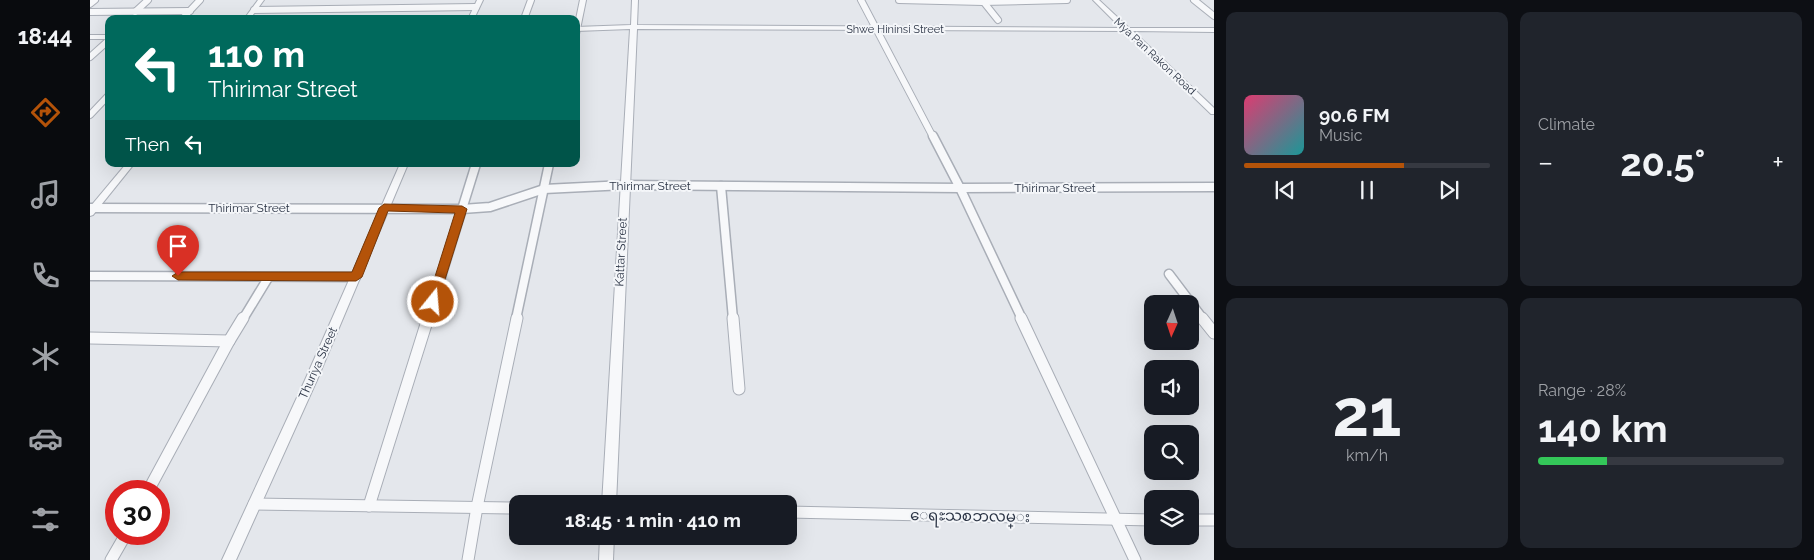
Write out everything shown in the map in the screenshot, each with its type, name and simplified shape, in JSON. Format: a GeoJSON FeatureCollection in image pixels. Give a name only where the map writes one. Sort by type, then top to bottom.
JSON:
{"type":"FeatureCollection","features":[{"type":"Feature","properties":{"kind":"street"},"geometry":{"type":"LineString","coordinates":[[90,4],[95,0]]}},
{"type":"Feature","properties":{"kind":"street"},"geometry":{"type":"LineString","coordinates":[[135,12],[148,0]]}},
{"type":"Feature","properties":{"kind":"street"},"geometry":{"type":"LineString","coordinates":[[186,15],[200,0]]}},
{"type":"Feature","properties":{"kind":"street"},"geometry":{"type":"LineString","coordinates":[[250,15],[261,0]]}},
{"type":"Feature","properties":{"kind":"street"},"geometry":{"type":"LineString","coordinates":[[314,10],[320,0]]}},
{"type":"Feature","properties":{"kind":"street"},"geometry":{"type":"LineString","coordinates":[[375,9],[382,0]]}},
{"type":"Feature","properties":{"kind":"street"},"geometry":{"type":"LineString","coordinates":[[429,8],[433,0]]}},
{"type":"Feature","properties":{"kind":"street"},"geometry":{"type":"LineString","coordinates":[[473,15],[480,0]]}},
{"type":"Feature","properties":{"kind":"street"},"geometry":{"type":"LineString","coordinates":[[525,15],[530,0]]}},
{"type":"Feature","properties":{"kind":"street"},"geometry":{"type":"LineString","coordinates":[[580,16],[583,0]]}},
{"type":"Feature","properties":{"kind":"street","name":"Kattar Street"},"geometry":{"type":"LineString","coordinates":[[609,495],[635,0]]}},
{"type":"Feature","properties":{"kind":"street"},"geometry":{"type":"LineString","coordinates":[[861,0],[960,188],[1135,560]]}},
{"type":"Feature","properties":{"kind":"street"},"geometry":{"type":"LineString","coordinates":[[899,0],[1067,0]]}},
{"type":"Feature","properties":{"kind":"street","name":"Mya Pan Rakon Road"},"geometry":{"type":"LineString","coordinates":[[1096,0],[1214,112]]}},
{"type":"Feature","properties":{"kind":"street"},"geometry":{"type":"LineString","coordinates":[[1194,0],[1214,16]]}},
{"type":"Feature","properties":{"kind":"street"},"geometry":{"type":"LineString","coordinates":[[983,1],[998,20]]}},
{"type":"Feature","properties":{"kind":"street"},"geometry":{"type":"LineString","coordinates":[[254,10],[476,7]]}},
{"type":"Feature","properties":{"kind":"street"},"geometry":{"type":"LineString","coordinates":[[90,12],[190,11]]}},
{"type":"Feature","properties":{"kind":"street","name":"Shwe Hininsi Street"},"geometry":{"type":"LineString","coordinates":[[580,31],[634,28],[1214,30]]}},
{"type":"Feature","properties":{"kind":"street"},"geometry":{"type":"LineString","coordinates":[[90,37],[105,38]]}},
{"type":"Feature","properties":{"kind":"street"},"geometry":{"type":"LineString","coordinates":[[90,56],[105,42]]}},
{"type":"Feature","properties":{"kind":"street"},"geometry":{"type":"LineString","coordinates":[[90,114],[105,99]]}},
{"type":"Feature","properties":{"kind":"street"},"geometry":{"type":"LineString","coordinates":[[91,210],[127,167]]}},
{"type":"Feature","properties":{"kind":"street","name":"Thuriya Street"},"geometry":{"type":"LineString","coordinates":[[229,560],[356,277],[403,167]]}},
{"type":"Feature","properties":{"kind":"street"},"geometry":{"type":"LineString","coordinates":[[370,506],[475,167]]}},
{"type":"Feature","properties":{"kind":"street"},"geometry":{"type":"LineString","coordinates":[[468,560],[477,507],[549,167]]}},
{"type":"Feature","properties":{"kind":"street","name":"Thirimar Street"},"geometry":{"type":"LineString","coordinates":[[91,210],[462,209],[490,206],[544,189],[625,185],[960,188],[1214,187]]}},
{"type":"Feature","properties":{"kind":"street"},"geometry":{"type":"LineString","coordinates":[[721,186],[739,389]]}},
{"type":"Feature","properties":{"kind":"street"},"geometry":{"type":"LineString","coordinates":[[1169,274],[1214,333]]}},
{"type":"Feature","properties":{"kind":"street"},"geometry":{"type":"LineString","coordinates":[[90,276],[356,277]]}},
{"type":"Feature","properties":{"kind":"street"},"geometry":{"type":"LineString","coordinates":[[154,480],[229,341],[268,278]]}},
{"type":"Feature","properties":{"kind":"street"},"geometry":{"type":"LineString","coordinates":[[90,338],[229,341]]}},
{"type":"Feature","properties":{"kind":"street"},"geometry":{"type":"LineString","coordinates":[[254,504],[509,508]]}},
{"type":"Feature","properties":{"kind":"street","name":"ေရႊသစၥာလမ္း"},"geometry":{"type":"LineString","coordinates":[[797,512],[1144,520]]}},
{"type":"Feature","properties":{"kind":"street"},"geometry":{"type":"LineString","coordinates":[[1199,520],[1214,520]]}},
{"type":"Feature","properties":{"kind":"street"},"geometry":{"type":"LineString","coordinates":[[112,560],[120,545]]}},
{"type":"Feature","properties":{"kind":"street"},"geometry":{"type":"LineString","coordinates":[[606,560],[607,545]]}},
{"type":"Feature","properties":{"kind":"route"},"geometry":{"type":"LineString","coordinates":[[178,276],[356,277],[384,208],[462,209],[433,302]]}}]}
